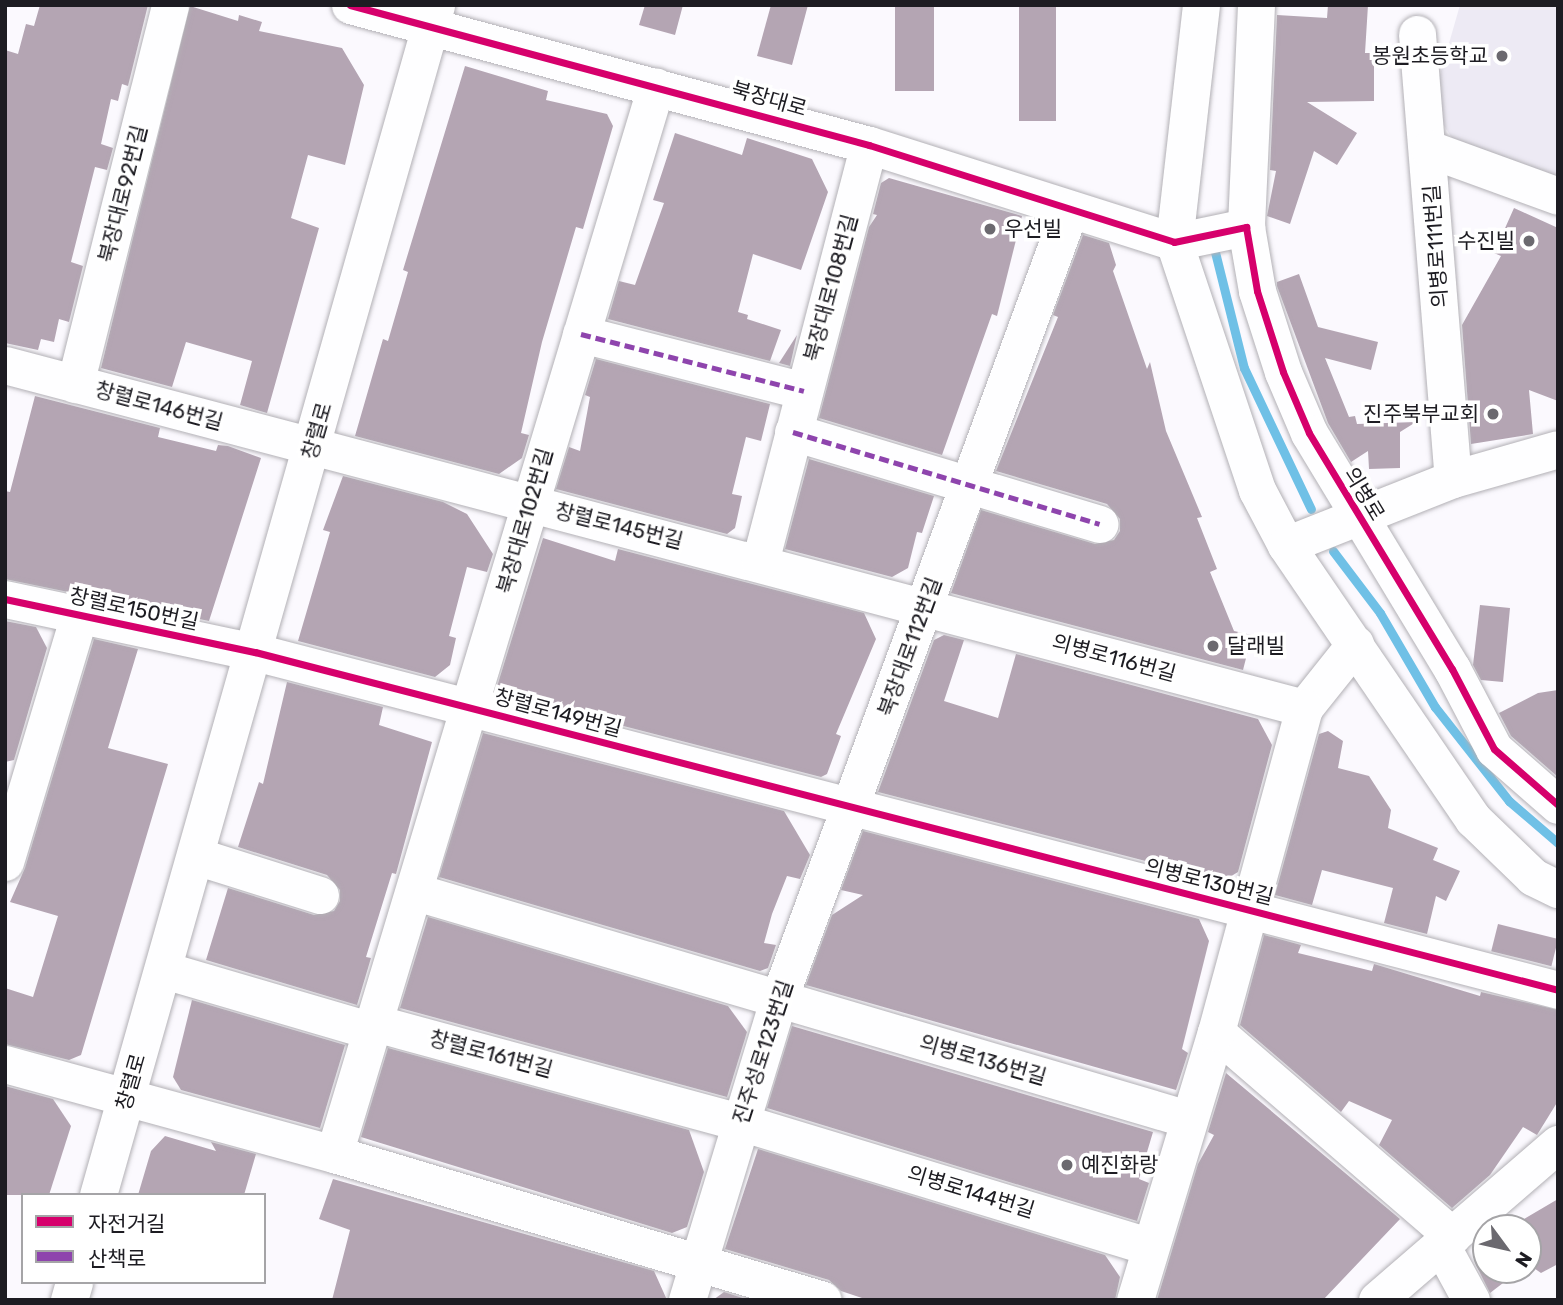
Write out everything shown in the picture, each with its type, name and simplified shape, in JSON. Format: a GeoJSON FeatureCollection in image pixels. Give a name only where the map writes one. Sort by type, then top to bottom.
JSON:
{"type":"FeatureCollection","features":[{"type":"Feature","properties":{"kind":"street","name":"북장대로92번길"},"geometry":{"type":"LineString","coordinates":[[75,384],[170,5]]}},
{"type":"Feature","properties":{"kind":"street","name":"북장대로"},"geometry":{"type":"LineString","coordinates":[[350,5],[433,16],[656,86],[869,145],[1174,242]]}},
{"type":"Feature","properties":{"kind":"street"},"geometry":{"type":"LineString","coordinates":[[1202,5],[1174,242],[1257,490],[1286,545],[1473,819],[1533,877],[1558,889]]}},
{"type":"Feature","properties":{"kind":"street","name":"의병로"},"geometry":{"type":"LineString","coordinates":[[1256,5],[1246,226],[1257,291],[1283,373],[1309,433],[1357,517],[1452,670],[1494,748],[1558,805]]}},
{"type":"Feature","properties":{"kind":"street","name":"창렬로"},"geometry":{"type":"LineString","coordinates":[[99,1193],[255,652],[433,16]]}},
{"type":"Feature","properties":{"kind":"street"},"geometry":{"type":"LineString","coordinates":[[1417,34],[1429,149]]}},
{"type":"Feature","properties":{"kind":"street","name":"북장대로102번길"},"geometry":{"type":"LineString","coordinates":[[471,708],[656,86]]}},
{"type":"Feature","properties":{"kind":"street","name":"북장대로108번길"},"geometry":{"type":"LineString","coordinates":[[760,562],[869,145]]}},
{"type":"Feature","properties":{"kind":"street","name":"의병로111번길"},"geometry":{"type":"LineString","coordinates":[[1453,479],[1429,149],[1558,196]]}},
{"type":"Feature","properties":{"kind":"street","name":"북장대로112번길"},"geometry":{"type":"LineString","coordinates":[[851,809],[1069,209]]}},
{"type":"Feature","properties":{"kind":"street"},"geometry":{"type":"LineString","coordinates":[[1174,242],[1246,226]]}},
{"type":"Feature","properties":{"kind":"street"},"geometry":{"type":"LineString","coordinates":[[581,334],[804,391]]}},
{"type":"Feature","properties":{"kind":"street","name":"창렬로146번길"},"geometry":{"type":"LineString","coordinates":[[5,365],[313,447]]}},
{"type":"Feature","properties":{"kind":"street"},"geometry":{"type":"LineString","coordinates":[[793,432],[1100,524]]}},
{"type":"Feature","properties":{"kind":"street","name":"창렬로145번길"},"geometry":{"type":"LineString","coordinates":[[313,447],[760,562],[924,608]]}},
{"type":"Feature","properties":{"kind":"street"},"geometry":{"type":"LineString","coordinates":[[1286,545],[1453,479],[1558,449]]}},
{"type":"Feature","properties":{"kind":"street","name":"창렬로150번길"},"geometry":{"type":"LineString","coordinates":[[5,599],[255,652]]}},
{"type":"Feature","properties":{"kind":"street","name":"의병로116번길"},"geometry":{"type":"LineString","coordinates":[[924,608],[1304,708]]}},
{"type":"Feature","properties":{"kind":"street","name":"창렬로150번길"},"geometry":{"type":"LineString","coordinates":[[5,862],[18,776],[79,615]]}},
{"type":"Feature","properties":{"kind":"street"},"geometry":{"type":"LineString","coordinates":[[1135,1300],[1148,1246],[1216,1032],[1304,708],[1355,644]]}},
{"type":"Feature","properties":{"kind":"street","name":"창렬로149번길"},"geometry":{"type":"LineString","coordinates":[[255,652],[851,809]]}},
{"type":"Feature","properties":{"kind":"street","name":"창렬로149번길"},"geometry":{"type":"LineString","coordinates":[[373,1027],[471,708]]}},
{"type":"Feature","properties":{"kind":"street","name":"의병로130번길"},"geometry":{"type":"LineString","coordinates":[[851,809],[1558,990]]}},
{"type":"Feature","properties":{"kind":"street","name":"진주성로123번길"},"geometry":{"type":"LineString","coordinates":[[687,1300],[778,1001],[851,809]]}},
{"type":"Feature","properties":{"kind":"street"},"geometry":{"type":"LineString","coordinates":[[196,856],[320,895]]}},
{"type":"Feature","properties":{"kind":"street"},"geometry":{"type":"LineString","coordinates":[[416,892],[778,1001]]}},
{"type":"Feature","properties":{"kind":"street"},"geometry":{"type":"LineString","coordinates":[[163,970],[373,1027],[334,1154]]}},
{"type":"Feature","properties":{"kind":"street","name":"의병로136번길"},"geometry":{"type":"LineString","coordinates":[[778,1001],[1188,1119]]}},
{"type":"Feature","properties":{"kind":"street","name":"창렬로161번길"},"geometry":{"type":"LineString","coordinates":[[373,1027],[740,1122]]}},
{"type":"Feature","properties":{"kind":"street"},"geometry":{"type":"LineString","coordinates":[[1216,1032],[1447,1241],[1471,1300]]}},
{"type":"Feature","properties":{"kind":"street"},"geometry":{"type":"LineString","coordinates":[[5,1064],[334,1154],[823,1300]]}},
{"type":"Feature","properties":{"kind":"street","name":"의병로144번길"},"geometry":{"type":"LineString","coordinates":[[740,1122],[1148,1246]]}},
{"type":"Feature","properties":{"kind":"street"},"geometry":{"type":"LineString","coordinates":[[1377,1300],[1558,1144]]}},
{"type":"Feature","properties":{"kind":"shaded area","name":"봉원초등학교"},"geometry":{"type":"Polygon","coordinates":[[[1460,5],[1558,5],[1558,181],[1456,144],[1431,106],[1460,5]]]}},
{"type":"Feature","properties":{"kind":"building"},"geometry":{"type":"Polygon","coordinates":[[[40,5],[148,5],[128,86],[122,84],[118,101],[111,99],[101,144],[113,148],[107,170],[95,167],[71,262],[83,266],[69,322],[59,319],[54,342],[41,339],[38,350],[5,343],[5,50],[18,54],[26,24],[34,26],[40,5]]]}},
{"type":"Feature","properties":{"kind":"building"},"geometry":{"type":"Polygon","coordinates":[[[645,5],[683,5],[675,35],[639,25],[645,5]]]}},
{"type":"Feature","properties":{"kind":"building"},"geometry":{"type":"Polygon","coordinates":[[[771,5],[808,5],[792,65],[757,56],[771,5]]]}},
{"type":"Feature","properties":{"kind":"building"},"geometry":{"type":"Polygon","coordinates":[[[895,5],[934,5],[934,91],[895,91],[895,5]]]}},
{"type":"Feature","properties":{"kind":"building"},"geometry":{"type":"Polygon","coordinates":[[[1019,5],[1056,5],[1056,121],[1019,121],[1019,5]]]}},
{"type":"Feature","properties":{"kind":"building"},"geometry":{"type":"Polygon","coordinates":[[[1328,5],[1368,5],[1365,53],[1374,53],[1374,101],[1307,102],[1357,133],[1337,165],[1314,151],[1290,224],[1267,216],[1276,171],[1270,170],[1277,15],[1327,18],[1328,5]]]}},
{"type":"Feature","properties":{"kind":"building"},"geometry":{"type":"Polygon","coordinates":[[[190,6],[238,21],[239,15],[262,22],[259,31],[342,48],[364,85],[345,165],[308,155],[291,218],[319,228],[267,413],[240,405],[252,361],[186,342],[172,387],[101,368],[190,6]]]}},
{"type":"Feature","properties":{"kind":"building"},"geometry":{"type":"Polygon","coordinates":[[[465,66],[548,91],[546,100],[607,114],[613,126],[583,229],[576,227],[542,342],[521,433],[529,435],[522,458],[499,474],[355,436],[383,339],[388,341],[408,272],[403,270],[465,66]]]}},
{"type":"Feature","properties":{"kind":"building"},"geometry":{"type":"Polygon","coordinates":[[[675,133],[742,155],[747,138],[812,159],[828,192],[801,270],[753,254],[738,312],[748,315],[747,319],[781,330],[770,361],[608,319],[619,281],[635,285],[664,203],[653,200],[675,133]]]}},
{"type":"Feature","properties":{"kind":"building"},"geometry":{"type":"Polygon","coordinates":[[[889,178],[1022,216],[997,316],[992,314],[942,455],[819,418],[869,227],[877,215],[873,214],[881,183],[889,178]]]}},
{"type":"Feature","properties":{"kind":"building"},"geometry":{"type":"Polygon","coordinates":[[[1514,208],[1558,228],[1558,401],[1529,390],[1533,434],[1471,444],[1462,325],[1501,256],[1494,253],[1514,208]]]}},
{"type":"Feature","properties":{"kind":"building"},"geometry":{"type":"Polygon","coordinates":[[[1083,235],[1109,243],[1116,265],[1113,271],[1147,369],[1150,362],[1166,431],[1202,517],[1197,518],[1217,569],[1210,572],[1234,631],[1252,635],[1243,670],[951,593],[981,510],[1095,544],[1114,540],[1120,531],[1120,519],[1107,504],[996,471],[1058,317],[1053,315],[1083,235]]]}},
{"type":"Feature","properties":{"kind":"building"},"geometry":{"type":"Polygon","coordinates":[[[1299,274],[1318,327],[1378,342],[1371,370],[1325,358],[1349,417],[1355,416],[1357,424],[1416,422],[1400,432],[1400,468],[1369,469],[1368,451],[1351,462],[1328,423],[1277,286],[1277,282],[1299,274]]]}},
{"type":"Feature","properties":{"kind":"building"},"geometry":{"type":"Polygon","coordinates":[[[797,335],[790,366],[779,363],[797,335]]]}},
{"type":"Feature","properties":{"kind":"building"},"geometry":{"type":"Polygon","coordinates":[[[596,359],[770,404],[761,441],[746,437],[732,494],[742,496],[735,528],[727,534],[556,489],[569,447],[580,451],[590,397],[585,395],[596,359]]]}},
{"type":"Feature","properties":{"kind":"building"},"geometry":{"type":"Polygon","coordinates":[[[35,396],[160,428],[158,437],[216,451],[218,445],[228,446],[261,458],[209,621],[5,579],[5,491],[10,492],[35,396]]]}},
{"type":"Feature","properties":{"kind":"building"},"geometry":{"type":"Polygon","coordinates":[[[809,459],[934,496],[922,533],[917,532],[908,568],[892,577],[785,549],[809,459]]]}},
{"type":"Feature","properties":{"kind":"building"},"geometry":{"type":"Polygon","coordinates":[[[343,476],[443,502],[467,514],[493,554],[487,572],[467,567],[449,636],[456,638],[450,665],[435,677],[298,641],[330,532],[323,530],[343,476]]]}},
{"type":"Feature","properties":{"kind":"building"},"geometry":{"type":"Polygon","coordinates":[[[543,538],[615,561],[618,549],[864,613],[876,639],[836,734],[841,736],[827,774],[821,777],[495,693],[543,538]]]}},
{"type":"Feature","properties":{"kind":"building"},"geometry":{"type":"Polygon","coordinates":[[[1480,605],[1510,608],[1503,682],[1481,680],[1473,665],[1480,605]]]}},
{"type":"Feature","properties":{"kind":"building"},"geometry":{"type":"Polygon","coordinates":[[[5,621],[36,627],[47,648],[14,760],[5,762],[5,621]]]}},
{"type":"Feature","properties":{"kind":"building"},"geometry":{"type":"Polygon","coordinates":[[[944,635],[964,640],[944,701],[998,718],[1016,654],[1258,719],[1272,745],[1238,872],[1223,881],[878,792],[934,640],[944,635]]]}},
{"type":"Feature","properties":{"kind":"building"},"geometry":{"type":"Polygon","coordinates":[[[94,639],[138,649],[108,748],[168,764],[81,1055],[69,1060],[5,1044],[5,988],[33,997],[58,916],[10,902],[25,868],[94,639]]]}},
{"type":"Feature","properties":{"kind":"building"},"geometry":{"type":"Polygon","coordinates":[[[287,682],[383,707],[379,725],[432,742],[396,874],[392,873],[366,957],[371,958],[357,1005],[206,960],[228,888],[314,915],[334,911],[340,901],[340,890],[327,875],[238,847],[259,782],[263,784],[287,682]]]}},
{"type":"Feature","properties":{"kind":"building"},"geometry":{"type":"Polygon","coordinates":[[[1558,690],[1558,777],[1511,736],[1499,713],[1538,693],[1558,690]]]}},
{"type":"Feature","properties":{"kind":"building"},"geometry":{"type":"Polygon","coordinates":[[[1328,731],[1343,741],[1338,768],[1369,776],[1391,810],[1388,828],[1438,848],[1433,860],[1460,871],[1446,901],[1436,896],[1427,934],[1384,923],[1393,888],[1322,870],[1312,905],[1275,895],[1319,734],[1328,731]]]}},
{"type":"Feature","properties":{"kind":"building"},"geometry":{"type":"Polygon","coordinates":[[[483,733],[784,811],[810,855],[800,879],[787,876],[772,914],[764,943],[776,945],[768,968],[760,971],[439,877],[483,733]]]}},
{"type":"Feature","properties":{"kind":"building"},"geometry":{"type":"Polygon","coordinates":[[[863,831],[1199,919],[1209,941],[1182,1049],[1188,1053],[1176,1090],[806,985],[832,915],[863,895],[841,890],[863,831]]]}},
{"type":"Feature","properties":{"kind":"building"},"geometry":{"type":"Polygon","coordinates":[[[428,917],[728,1006],[747,1032],[727,1097],[400,1008],[428,917]]]}},
{"type":"Feature","properties":{"kind":"building"},"geometry":{"type":"Polygon","coordinates":[[[1498,924],[1558,939],[1551,966],[1491,951],[1498,924]]]}},
{"type":"Feature","properties":{"kind":"building"},"geometry":{"type":"Polygon","coordinates":[[[1264,935],[1301,945],[1298,953],[1372,971],[1374,964],[1480,996],[1481,992],[1558,1010],[1558,1101],[1537,1135],[1523,1127],[1490,1175],[1452,1208],[1379,1145],[1392,1120],[1349,1101],[1341,1112],[1240,1025],[1264,935]]]}},
{"type":"Feature","properties":{"kind":"building"},"geometry":{"type":"Polygon","coordinates":[[[192,1000],[345,1045],[320,1128],[181,1090],[173,1077],[192,1000]]]}},
{"type":"Feature","properties":{"kind":"building"},"geometry":{"type":"Polygon","coordinates":[[[792,1026],[1153,1132],[1139,1179],[1149,1183],[1137,1221],[767,1108],[792,1026]]]}},
{"type":"Feature","properties":{"kind":"building"},"geometry":{"type":"Polygon","coordinates":[[[388,1048],[689,1130],[704,1172],[687,1227],[672,1233],[361,1137],[388,1048]]]}},
{"type":"Feature","properties":{"kind":"building"},"geometry":{"type":"Polygon","coordinates":[[[1226,1073],[1400,1219],[1323,1300],[1157,1300],[1198,1164],[1214,1135],[1208,1132],[1226,1073]]]}},
{"type":"Feature","properties":{"kind":"building"},"geometry":{"type":"Polygon","coordinates":[[[5,1086],[53,1099],[71,1126],[50,1193],[5,1195],[5,1086]]]}},
{"type":"Feature","properties":{"kind":"building"},"geometry":{"type":"Polygon","coordinates":[[[165,1136],[216,1151],[211,1142],[256,1154],[245,1193],[139,1193],[151,1151],[165,1136]]]}},
{"type":"Feature","properties":{"kind":"building"},"geometry":{"type":"Polygon","coordinates":[[[758,1149],[1105,1255],[1120,1277],[1115,1300],[868,1300],[841,1291],[829,1280],[725,1249],[758,1149]]]}},
{"type":"Feature","properties":{"kind":"building"},"geometry":{"type":"Polygon","coordinates":[[[333,1179],[654,1271],[667,1300],[332,1300],[350,1230],[319,1219],[333,1179]]]}},
{"type":"Feature","properties":{"kind":"building"},"geometry":{"type":"Polygon","coordinates":[[[1558,1199],[1558,1264],[1542,1272],[1542,1214],[1533,1214],[1558,1199]]]}},
{"type":"Feature","properties":{"kind":"building"},"geometry":{"type":"Polygon","coordinates":[[[1486,1284],[1502,1284],[1490,1293],[1486,1284]]]}},
{"type":"Feature","properties":{"kind":"building"},"geometry":{"type":"Polygon","coordinates":[[[724,1292],[749,1300],[713,1300],[724,1292]]]}},
{"type":"Feature","properties":{"kind":"waterway"},"geometry":{"type":"LineString","coordinates":[[1213,244],[1244,368],[1311,509]]}},
{"type":"Feature","properties":{"kind":"waterway"},"geometry":{"type":"LineString","coordinates":[[1333,551],[1380,613],[1435,707],[1509,801],[1558,843]]}},
{"type":"Feature","properties":{"kind":"marked path"},"geometry":{"type":"LineString","coordinates":[[581,334],[804,391]]}},
{"type":"Feature","properties":{"kind":"marked path"},"geometry":{"type":"LineString","coordinates":[[793,432],[1100,524]]}},
{"type":"Feature","properties":{"kind":"cycle path"},"geometry":{"type":"LineString","coordinates":[[350,5],[869,145],[1174,242],[1246,227],[1257,291],[1283,372],[1309,433],[1452,669],[1494,749],[1558,805]]}},
{"type":"Feature","properties":{"kind":"cycle path"},"geometry":{"type":"LineString","coordinates":[[5,599],[255,652],[1558,990]]}},
{"type":"Feature","properties":{"kind":"place","name":"봉원초등학교"},"geometry":{"type":"Point","coordinates":[1502,56]}},
{"type":"Feature","properties":{"kind":"place","name":"우선빌"},"geometry":{"type":"Point","coordinates":[990,229]}},
{"type":"Feature","properties":{"kind":"place","name":"수진빌"},"geometry":{"type":"Point","coordinates":[1529,241]}},
{"type":"Feature","properties":{"kind":"place","name":"진주북부교회"},"geometry":{"type":"Point","coordinates":[1493,414]}},
{"type":"Feature","properties":{"kind":"place","name":"달래빌"},"geometry":{"type":"Point","coordinates":[1213,646]}},
{"type":"Feature","properties":{"kind":"place","name":"예진화랑"},"geometry":{"type":"Point","coordinates":[1067,1165]}}]}
